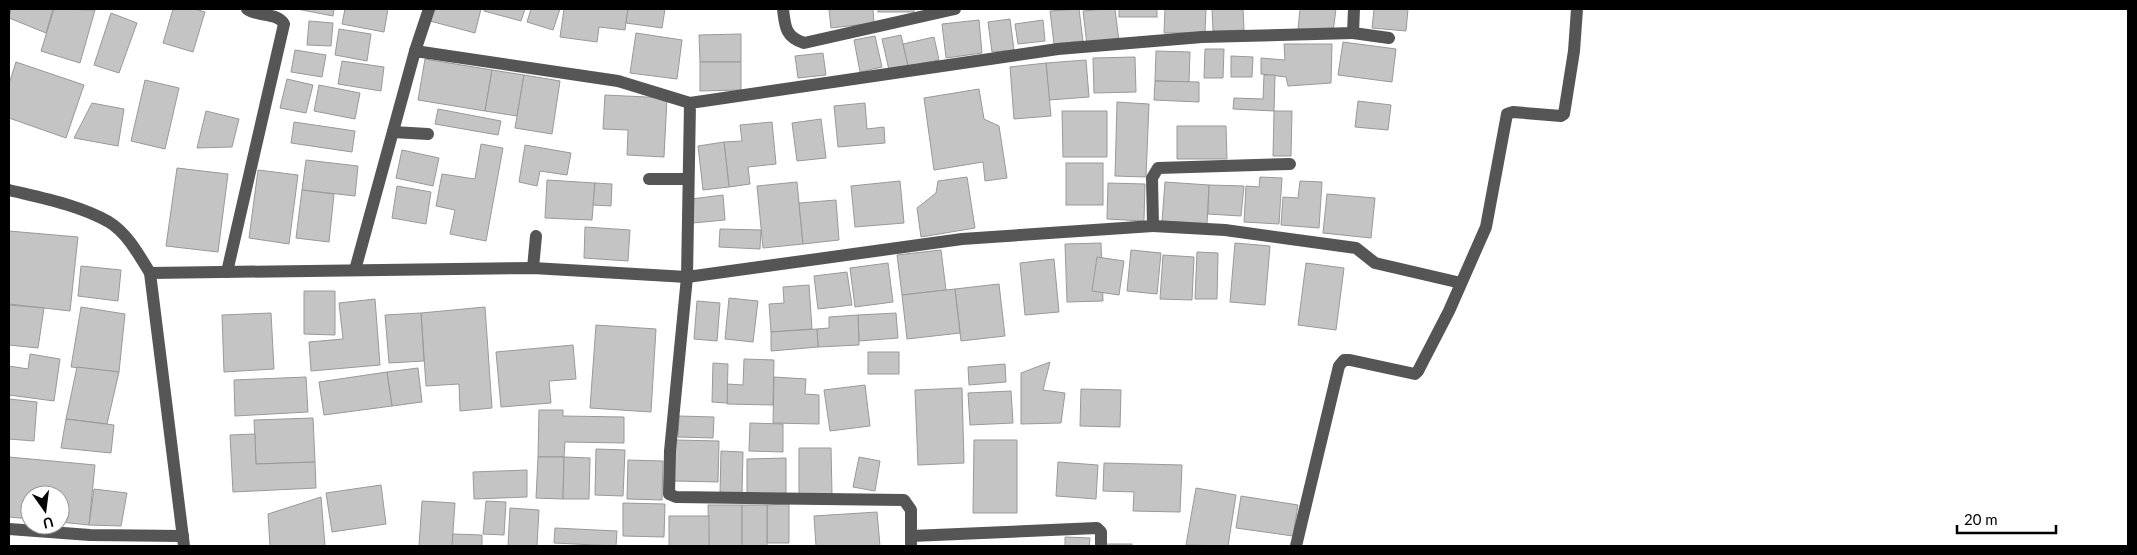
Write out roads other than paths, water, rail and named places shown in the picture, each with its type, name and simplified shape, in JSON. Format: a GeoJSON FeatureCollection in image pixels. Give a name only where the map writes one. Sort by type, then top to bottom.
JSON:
{"type":"FeatureCollection","features":[{"type":"Feature","properties":{"kind":"street"},"geometry":{"type":"LineString","coordinates":[[227,272],[284,24],[279,19],[247,9]]}},
{"type":"Feature","properties":{"kind":"street"},"geometry":{"type":"LineString","coordinates":[[355,270],[415,51],[429,9]]}},
{"type":"Feature","properties":{"kind":"street"},"geometry":{"type":"LineString","coordinates":[[783,9],[786,32],[793,40],[804,43],[956,9]]}},
{"type":"Feature","properties":{"kind":"street"},"geometry":{"type":"LineString","coordinates":[[1353,33],[1354,9]]}},
{"type":"Feature","properties":{"kind":"street"},"geometry":{"type":"LineString","coordinates":[[1296,546],[1339,366],[1344,360],[1350,360],[1415,374],[1449,310],[1486,227],[1507,114],[1513,112],[1561,116],[1564,114],[1574,51],[1576,9]]}},
{"type":"Feature","properties":{"kind":"street"},"geometry":{"type":"LineString","coordinates":[[415,51],[618,81],[690,103],[1058,49],[1202,37],[1353,33],[1389,38]]}},
{"type":"Feature","properties":{"kind":"street"},"geometry":{"type":"LineString","coordinates":[[690,103],[687,277],[670,451],[669,494],[682,497],[904,500],[911,510],[911,541],[1097,528],[1101,532],[1101,546]]}},
{"type":"Feature","properties":{"kind":"street"},"geometry":{"type":"LineString","coordinates":[[393,132],[428,134]]}},
{"type":"Feature","properties":{"kind":"street"},"geometry":{"type":"LineString","coordinates":[[1153,226],[1152,178],[1158,168],[1290,164]]}},
{"type":"Feature","properties":{"kind":"street"},"geometry":{"type":"LineString","coordinates":[[649,179],[688,179]]}},
{"type":"Feature","properties":{"kind":"street"},"geometry":{"type":"LineString","coordinates":[[9,190],[78,209],[110,222],[133,245],[150,273],[183,541],[9,529]]}},
{"type":"Feature","properties":{"kind":"street"},"geometry":{"type":"LineString","coordinates":[[150,273],[533,268],[687,277],[962,240],[1153,226],[1225,230],[1356,248],[1375,263],[1461,283]]}},
{"type":"Feature","properties":{"kind":"street"},"geometry":{"type":"LineString","coordinates":[[533,268],[536,236]]}}]}
